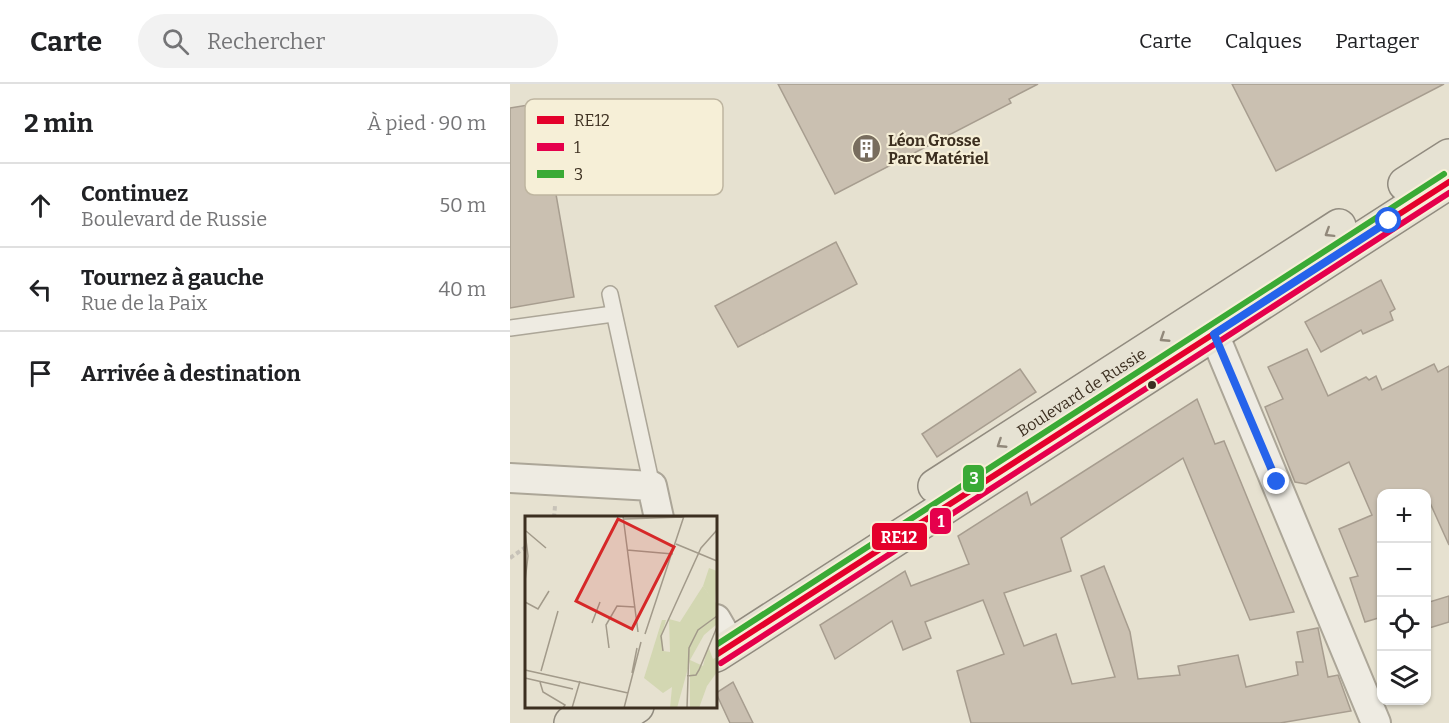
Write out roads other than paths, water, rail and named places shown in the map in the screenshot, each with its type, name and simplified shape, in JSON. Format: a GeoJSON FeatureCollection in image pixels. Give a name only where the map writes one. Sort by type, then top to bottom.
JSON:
{"type":"FeatureCollection","features":[{"type":"Feature","properties":{"kind":"main road","name":"Boulevard de Russie"},"geometry":{"type":"LineString","coordinates":[[1208,324],[1449,156]]}},
{"type":"Feature","properties":{"kind":"main road","name":"Boulevard de Russie"},"geometry":{"type":"LineString","coordinates":[[719,634],[1208,324],[1449,182]]}},
{"type":"Feature","properties":{"kind":"main road"},"geometry":{"type":"LineString","coordinates":[[571,723],[593,708]]}},
{"type":"Feature","properties":{"kind":"main road"},"geometry":{"type":"LineString","coordinates":[[612,723],[634,708]]}},
{"type":"Feature","properties":{"kind":"street"},"geometry":{"type":"LineString","coordinates":[[1208,324],[1376,723]]}},
{"type":"Feature","properties":{"kind":"street"},"geometry":{"type":"LineString","coordinates":[[510,478],[652,486],[659,516]]}},
{"type":"Feature","properties":{"kind":"lane"},"geometry":{"type":"LineString","coordinates":[[610,294],[652,486]]}},
{"type":"Feature","properties":{"kind":"lane"},"geometry":{"type":"LineString","coordinates":[[510,328],[614,314]]}},
{"type":"Feature","properties":{"kind":"place","name":"Léon Grosse Parc Matériel"},"geometry":{"type":"Point","coordinates":[867,149]}}]}
